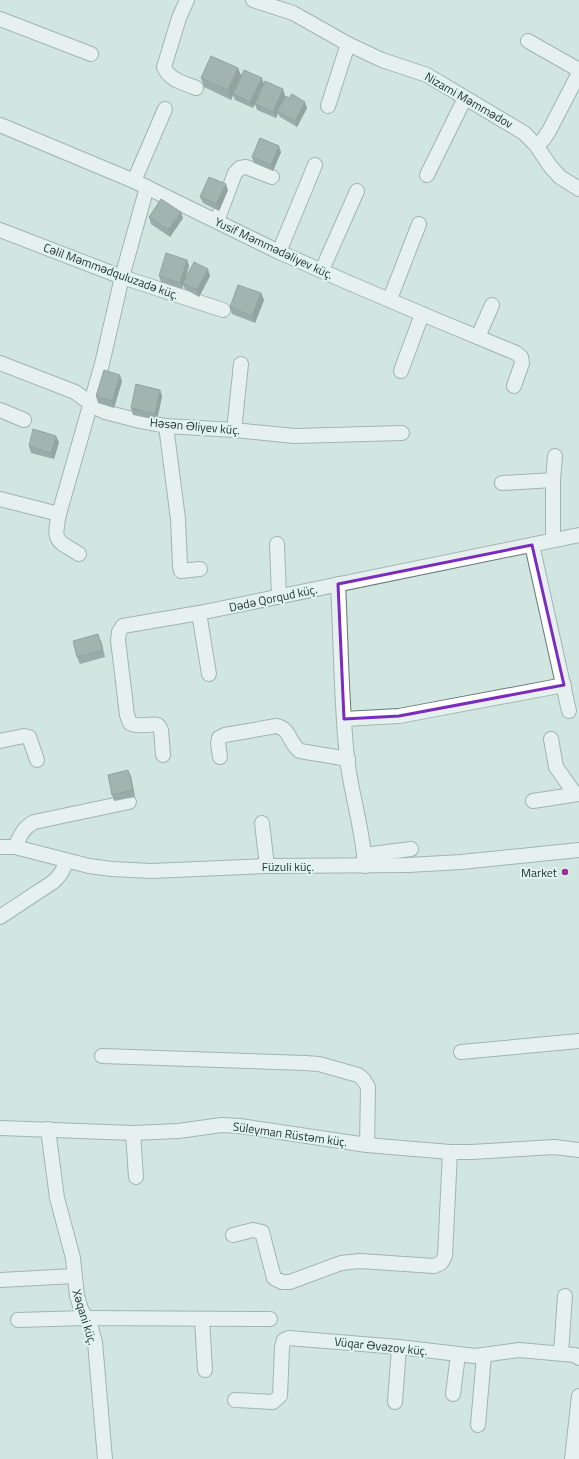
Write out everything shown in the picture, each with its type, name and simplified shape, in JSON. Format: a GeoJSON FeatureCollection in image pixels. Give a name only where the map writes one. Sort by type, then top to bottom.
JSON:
{"type":"FeatureCollection","features":[{"type":"Feature","properties":{"kind":"street"},"geometry":{"type":"LineString","coordinates":[[187,0],[179,18],[164,67],[166,72],[171,77],[196,88]]}},
{"type":"Feature","properties":{"kind":"street","name":"Nizami Məmmədov"},"geometry":{"type":"LineString","coordinates":[[253,0],[293,13],[348,44],[382,60],[427,74],[524,133],[536,145],[550,166],[560,177],[579,189]]}},
{"type":"Feature","properties":{"kind":"street"},"geometry":{"type":"LineString","coordinates":[[0,19],[91,54]]}},
{"type":"Feature","properties":{"kind":"street"},"geometry":{"type":"LineString","coordinates":[[528,41],[579,70]]}},
{"type":"Feature","properties":{"kind":"street"},"geometry":{"type":"LineString","coordinates":[[328,106],[348,44]]}},
{"type":"Feature","properties":{"kind":"street"},"geometry":{"type":"LineString","coordinates":[[536,145],[543,140],[549,131],[579,73]]}},
{"type":"Feature","properties":{"kind":"street"},"geometry":{"type":"LineString","coordinates":[[428,176],[465,98]]}},
{"type":"Feature","properties":{"kind":"street"},"geometry":{"type":"LineString","coordinates":[[79,554],[59,541],[56,536],[58,514],[102,364],[141,184],[165,109]]}},
{"type":"Feature","properties":{"kind":"street","name":"Yusif Məmmədəliyev küç."},"geometry":{"type":"LineString","coordinates":[[0,125],[141,184],[279,252],[516,353],[521,357],[522,363],[514,386]]}},
{"type":"Feature","properties":{"kind":"street"},"geometry":{"type":"LineString","coordinates":[[279,252],[315,165]]}},
{"type":"Feature","properties":{"kind":"street"},"geometry":{"type":"LineString","coordinates":[[217,221],[235,174],[240,168],[246,167],[272,177]]}},
{"type":"Feature","properties":{"kind":"street"},"geometry":{"type":"LineString","coordinates":[[322,270],[357,191]]}},
{"type":"Feature","properties":{"kind":"street"},"geometry":{"type":"LineString","coordinates":[[390,299],[419,224]]}},
{"type":"Feature","properties":{"kind":"street","name":"Cəlil Məmmədquluzadə küç."},"geometry":{"type":"LineString","coordinates":[[0,230],[122,277],[223,310]]}},
{"type":"Feature","properties":{"kind":"street"},"geometry":{"type":"LineString","coordinates":[[478,337],[492,305]]}},
{"type":"Feature","properties":{"kind":"street"},"geometry":{"type":"LineString","coordinates":[[401,371],[422,314]]}},
{"type":"Feature","properties":{"kind":"street","name":"Həsən Əliyev küç."},"geometry":{"type":"LineString","coordinates":[[0,363],[75,392],[105,412],[166,426],[234,430],[295,436],[402,433]]}},
{"type":"Feature","properties":{"kind":"street"},"geometry":{"type":"LineString","coordinates":[[234,430],[241,364]]}},
{"type":"Feature","properties":{"kind":"street"},"geometry":{"type":"LineString","coordinates":[[0,410],[24,420]]}},
{"type":"Feature","properties":{"kind":"street"},"geometry":{"type":"LineString","coordinates":[[166,426],[178,520],[181,571],[200,569]]}},
{"type":"Feature","properties":{"kind":"street"},"geometry":{"type":"LineString","coordinates":[[552,540],[555,456]]}},
{"type":"Feature","properties":{"kind":"street"},"geometry":{"type":"LineString","coordinates":[[502,483],[553,480]]}},
{"type":"Feature","properties":{"kind":"street"},"geometry":{"type":"LineString","coordinates":[[0,499],[58,514]]}},
{"type":"Feature","properties":{"kind":"street","name":"Dədə Qorqud küç."},"geometry":{"type":"LineString","coordinates":[[163,755],[161,730],[158,725],[152,724],[134,726],[130,723],[119,648],[119,632],[124,626],[280,597],[579,534]]}},
{"type":"Feature","properties":{"kind":"street"},"geometry":{"type":"LineString","coordinates":[[277,544],[280,597]]}},
{"type":"Feature","properties":{"kind":"street"},"geometry":{"type":"LineString","coordinates":[[532,545],[569,712]]}},
{"type":"Feature","properties":{"kind":"street"},"geometry":{"type":"LineString","coordinates":[[338,584],[344,719],[348,759],[365,860],[411,849]]}},
{"type":"Feature","properties":{"kind":"street"},"geometry":{"type":"LineString","coordinates":[[199,613],[209,674]]}},
{"type":"Feature","properties":{"kind":"street"},"geometry":{"type":"LineString","coordinates":[[344,719],[399,716],[564,685]]}},
{"type":"Feature","properties":{"kind":"street"},"geometry":{"type":"LineString","coordinates":[[220,757],[218,743],[219,738],[225,735],[276,726],[282,727],[287,731],[294,746],[300,751],[348,759]]}},
{"type":"Feature","properties":{"kind":"street"},"geometry":{"type":"LineString","coordinates":[[0,741],[24,736],[29,737],[37,760]]}},
{"type":"Feature","properties":{"kind":"street"},"geometry":{"type":"LineString","coordinates":[[533,801],[577,794],[556,767],[551,739]]}},
{"type":"Feature","properties":{"kind":"street"},"geometry":{"type":"LineString","coordinates":[[15,847],[21,832],[34,822],[129,802]]}},
{"type":"Feature","properties":{"kind":"street"},"geometry":{"type":"LineString","coordinates":[[262,823],[267,866]]}},
{"type":"Feature","properties":{"kind":"street","name":"Füzuli küç."},"geometry":{"type":"LineString","coordinates":[[0,847],[15,847],[88,866],[151,871],[365,860],[408,865],[462,862],[579,850]]}},
{"type":"Feature","properties":{"kind":"street"},"geometry":{"type":"LineString","coordinates":[[0,916],[57,879],[64,869],[66,861]]}},
{"type":"Feature","properties":{"kind":"street"},"geometry":{"type":"LineString","coordinates":[[461,1052],[579,1041]]}},
{"type":"Feature","properties":{"kind":"street"},"geometry":{"type":"LineString","coordinates":[[102,1056],[319,1064],[358,1075],[363,1079],[368,1087],[367,1145]]}},
{"type":"Feature","properties":{"kind":"street","name":"Süleyman Rüstəm küç."},"geometry":{"type":"LineString","coordinates":[[0,1128],[133,1133],[240,1126],[367,1145],[450,1152],[554,1147],[579,1150]]}},
{"type":"Feature","properties":{"kind":"street","name":"Xəqani küç."},"geometry":{"type":"LineString","coordinates":[[48,1129],[57,1198],[73,1258],[77,1296],[81,1309],[91,1328],[95,1342],[105,1459]]}},
{"type":"Feature","properties":{"kind":"street"},"geometry":{"type":"LineString","coordinates":[[133,1133],[136,1177]]}},
{"type":"Feature","properties":{"kind":"street"},"geometry":{"type":"LineString","coordinates":[[233,1235],[253,1230],[262,1232],[274,1278],[282,1282],[290,1282],[342,1263],[360,1261],[434,1266],[441,1263],[445,1256],[450,1152]]}},
{"type":"Feature","properties":{"kind":"street"},"geometry":{"type":"LineString","coordinates":[[0,1280],[74,1276]]}},
{"type":"Feature","properties":{"kind":"street"},"geometry":{"type":"LineString","coordinates":[[561,1353],[565,1296]]}},
{"type":"Feature","properties":{"kind":"street"},"geometry":{"type":"LineString","coordinates":[[18,1320],[85,1318],[270,1319]]}},
{"type":"Feature","properties":{"kind":"street"},"geometry":{"type":"LineString","coordinates":[[202,1319],[205,1370]]}},
{"type":"Feature","properties":{"kind":"street","name":"Vüqar Əvəzov küç."},"geometry":{"type":"LineString","coordinates":[[236,1400],[273,1402],[278,1399],[280,1396],[282,1347],[284,1340],[289,1338],[399,1347],[475,1356],[519,1350],[561,1353],[575,1355],[579,1358]]}},
{"type":"Feature","properties":{"kind":"street"},"geometry":{"type":"LineString","coordinates":[[395,1402],[399,1347]]}},
{"type":"Feature","properties":{"kind":"street"},"geometry":{"type":"LineString","coordinates":[[453,1394],[458,1354]]}},
{"type":"Feature","properties":{"kind":"street"},"geometry":{"type":"LineString","coordinates":[[478,1425],[484,1355]]}},
{"type":"Feature","properties":{"kind":"street"},"geometry":{"type":"LineString","coordinates":[[572,1459],[579,1396]]}},
{"type":"Feature","properties":{"kind":"highlighted area"},"geometry":{"type":"Polygon","coordinates":[[[532,545],[564,685],[399,716],[344,719],[338,584],[532,545]]]}},
{"type":"Feature","properties":{"kind":"building"},"geometry":{"type":"Polygon","coordinates":[[[211,56],[238,68],[228,90],[201,78],[211,56]]]}},
{"type":"Feature","properties":{"kind":"building"},"geometry":{"type":"Polygon","coordinates":[[[244,70],[262,78],[250,102],[233,94],[244,70]]]}},
{"type":"Feature","properties":{"kind":"building"},"geometry":{"type":"Polygon","coordinates":[[[265,81],[283,89],[273,112],[255,104],[265,81]]]}},
{"type":"Feature","properties":{"kind":"building"},"geometry":{"type":"Polygon","coordinates":[[[292,94],[305,102],[295,121],[277,111],[286,96],[289,98],[292,94]]]}},
{"type":"Feature","properties":{"kind":"building"},"geometry":{"type":"Polygon","coordinates":[[[260,138],[279,146],[271,165],[252,157],[260,138]]]}},
{"type":"Feature","properties":{"kind":"building"},"geometry":{"type":"Polygon","coordinates":[[[209,177],[226,184],[216,204],[200,197],[209,177]]]}},
{"type":"Feature","properties":{"kind":"building"},"geometry":{"type":"Polygon","coordinates":[[[161,199],[181,212],[168,230],[149,217],[161,199]]]}},
{"type":"Feature","properties":{"kind":"building"},"geometry":{"type":"Polygon","coordinates":[[[166,253],[187,260],[180,283],[159,276],[166,253]]]}},
{"type":"Feature","properties":{"kind":"building"},"geometry":{"type":"Polygon","coordinates":[[[194,262],[208,269],[197,290],[183,283],[194,262]]]}},
{"type":"Feature","properties":{"kind":"building"},"geometry":{"type":"Polygon","coordinates":[[[238,285],[261,293],[252,316],[230,307],[238,285]]]}},
{"type":"Feature","properties":{"kind":"building"},"geometry":{"type":"Polygon","coordinates":[[[104,370],[120,375],[112,401],[96,396],[104,370]]]}},
{"type":"Feature","properties":{"kind":"building"},"geometry":{"type":"Polygon","coordinates":[[[136,384],[160,390],[155,414],[131,408],[136,384]]]}},
{"type":"Feature","properties":{"kind":"building"},"geometry":{"type":"Polygon","coordinates":[[[33,429],[56,436],[51,453],[29,446],[33,429]]]}},
{"type":"Feature","properties":{"kind":"building"},"geometry":{"type":"Polygon","coordinates":[[[98,634],[103,650],[77,657],[73,641],[98,634]]]}},
{"type":"Feature","properties":{"kind":"building"},"geometry":{"type":"Polygon","coordinates":[[[128,770],[133,790],[112,795],[108,775],[128,770]]]}},
{"type":"Feature","properties":{"kind":"place","name":"Market"},"geometry":{"type":"Point","coordinates":[565,872]}}]}
